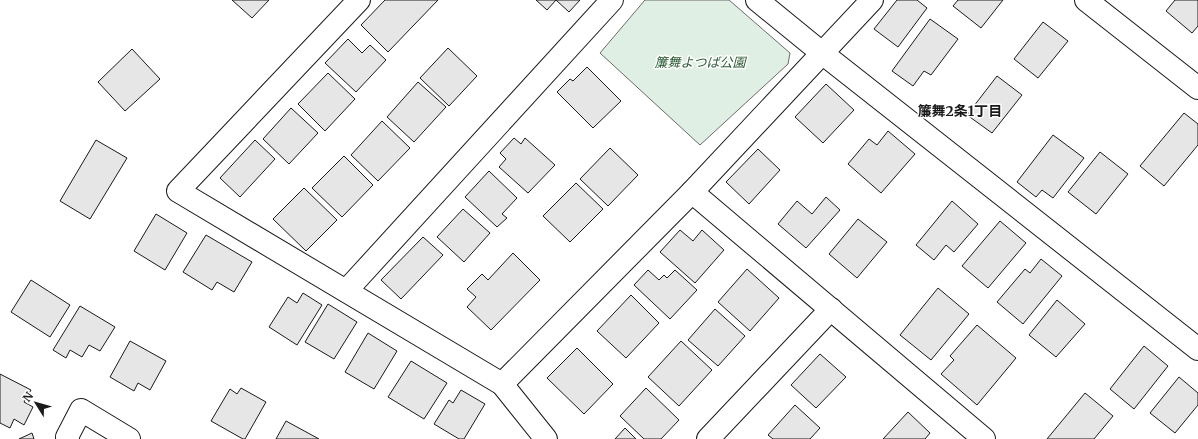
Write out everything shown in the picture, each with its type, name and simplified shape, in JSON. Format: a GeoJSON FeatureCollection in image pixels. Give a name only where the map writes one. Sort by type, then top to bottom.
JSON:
{"type":"FeatureCollection","features":[{"type":"Feature","properties":{"kind":"street"},"geometry":{"type":"LineString","coordinates":[[359,0],[178,191],[502,384],[546,439]]}},
{"type":"Feature","properties":{"kind":"street"},"geometry":{"type":"LineString","coordinates":[[346,291],[612,0]]}},
{"type":"Feature","properties":{"kind":"street"},"geometry":{"type":"LineString","coordinates":[[757,0],[822,53],[1198,349]]}},
{"type":"Feature","properties":{"kind":"street"},"geometry":{"type":"LineString","coordinates":[[502,384],[692,192],[872,0]]}},
{"type":"Feature","properties":{"kind":"street"},"geometry":{"type":"LineString","coordinates":[[1086,0],[1198,88]]}},
{"type":"Feature","properties":{"kind":"street"},"geometry":{"type":"LineString","coordinates":[[692,192],[831,309],[976,436]]}},
{"type":"Feature","properties":{"kind":"street"},"geometry":{"type":"LineString","coordinates":[[708,439],[831,309]]}},
{"type":"Feature","properties":{"kind":"street"},"geometry":{"type":"LineString","coordinates":[[68,439],[67,437],[81,410],[129,439]]}},
{"type":"Feature","properties":{"kind":"green space","name":"簾舞よつば公園"},"geometry":{"type":"Polygon","coordinates":[[[645,0],[729,0],[790,53],[788,64],[700,145],[600,53],[645,0]]]}},
{"type":"Feature","properties":{"kind":"building"},"geometry":{"type":"Polygon","coordinates":[[[232,0],[269,0],[252,18],[232,0]]]}},
{"type":"Feature","properties":{"kind":"building"},"geometry":{"type":"Polygon","coordinates":[[[385,0],[438,0],[388,52],[361,25],[385,0]]]}},
{"type":"Feature","properties":{"kind":"building"},"geometry":{"type":"Polygon","coordinates":[[[536,0],[556,0],[547,10],[536,0]]]}},
{"type":"Feature","properties":{"kind":"building"},"geometry":{"type":"Polygon","coordinates":[[[556,0],[580,0],[569,12],[556,0]]]}},
{"type":"Feature","properties":{"kind":"building"},"geometry":{"type":"Polygon","coordinates":[[[897,0],[917,0],[927,8],[898,47],[874,29],[897,0]]]}},
{"type":"Feature","properties":{"kind":"building"},"geometry":{"type":"Polygon","coordinates":[[[958,0],[1003,0],[981,28],[953,6],[958,0]]]}},
{"type":"Feature","properties":{"kind":"building"},"geometry":{"type":"Polygon","coordinates":[[[1175,0],[1198,0],[1198,26],[1192,33],[1166,11],[1175,0]]]}},
{"type":"Feature","properties":{"kind":"building"},"geometry":{"type":"Polygon","coordinates":[[[930,19],[958,39],[931,75],[924,71],[913,86],[892,71],[930,19]]]}},
{"type":"Feature","properties":{"kind":"building"},"geometry":{"type":"Polygon","coordinates":[[[1043,22],[1068,41],[1038,78],[1014,59],[1043,22]]]}},
{"type":"Feature","properties":{"kind":"building"},"geometry":{"type":"Polygon","coordinates":[[[348,39],[362,53],[370,45],[386,60],[356,92],[325,63],[348,39]]]}},
{"type":"Feature","properties":{"kind":"building"},"geometry":{"type":"Polygon","coordinates":[[[448,48],[477,76],[449,106],[420,78],[448,48]]]}},
{"type":"Feature","properties":{"kind":"building"},"geometry":{"type":"Polygon","coordinates":[[[132,49],[160,79],[125,111],[98,82],[132,49]]]}},
{"type":"Feature","properties":{"kind":"building"},"geometry":{"type":"Polygon","coordinates":[[[587,67],[621,101],[593,128],[557,92],[570,79],[573,81],[587,67]]]}},
{"type":"Feature","properties":{"kind":"building"},"geometry":{"type":"Polygon","coordinates":[[[328,73],[355,99],[325,131],[298,104],[328,73]]]}},
{"type":"Feature","properties":{"kind":"building"},"geometry":{"type":"Polygon","coordinates":[[[997,76],[1022,95],[992,133],[967,115],[997,76]]]}},
{"type":"Feature","properties":{"kind":"building"},"geometry":{"type":"Polygon","coordinates":[[[418,82],[446,107],[414,142],[387,117],[418,82]]]}},
{"type":"Feature","properties":{"kind":"building"},"geometry":{"type":"Polygon","coordinates":[[[826,84],[854,110],[823,143],[795,117],[826,84]]]}},
{"type":"Feature","properties":{"kind":"building"},"geometry":{"type":"Polygon","coordinates":[[[291,108],[318,133],[289,164],[263,139],[291,108]]]}},
{"type":"Feature","properties":{"kind":"building"},"geometry":{"type":"Polygon","coordinates":[[[1184,113],[1198,124],[1198,145],[1164,186],[1140,166],[1184,113]]]}},
{"type":"Feature","properties":{"kind":"building"},"geometry":{"type":"Polygon","coordinates":[[[382,121],[410,148],[378,181],[351,155],[382,121]]]}},
{"type":"Feature","properties":{"kind":"building"},"geometry":{"type":"Polygon","coordinates":[[[888,131],[915,154],[881,193],[848,164],[869,139],[877,145],[888,131]]]}},
{"type":"Feature","properties":{"kind":"building"},"geometry":{"type":"Polygon","coordinates":[[[1053,135],[1084,158],[1053,198],[1042,190],[1036,197],[1017,182],[1053,135]]]}},
{"type":"Feature","properties":{"kind":"building"},"geometry":{"type":"Polygon","coordinates":[[[514,138],[521,144],[525,138],[555,165],[528,193],[499,167],[506,159],[500,153],[514,138]]]}},
{"type":"Feature","properties":{"kind":"building"},"geometry":{"type":"Polygon","coordinates":[[[96,140],[127,158],[90,219],[60,201],[96,140]]]}},
{"type":"Feature","properties":{"kind":"building"},"geometry":{"type":"Polygon","coordinates":[[[255,140],[275,159],[240,197],[220,178],[255,140]]]}},
{"type":"Feature","properties":{"kind":"building"},"geometry":{"type":"Polygon","coordinates":[[[610,148],[638,175],[608,206],[580,179],[610,148]]]}},
{"type":"Feature","properties":{"kind":"building"},"geometry":{"type":"Polygon","coordinates":[[[758,149],[780,170],[749,204],[726,182],[758,149]]]}},
{"type":"Feature","properties":{"kind":"building"},"geometry":{"type":"Polygon","coordinates":[[[1100,152],[1128,174],[1096,214],[1068,192],[1100,152]]]}},
{"type":"Feature","properties":{"kind":"building"},"geometry":{"type":"Polygon","coordinates":[[[344,156],[373,185],[342,217],[312,188],[344,156]]]}},
{"type":"Feature","properties":{"kind":"building"},"geometry":{"type":"Polygon","coordinates":[[[489,171],[517,198],[502,214],[507,218],[497,227],[465,197],[489,171]]]}},
{"type":"Feature","properties":{"kind":"building"},"geometry":{"type":"Polygon","coordinates":[[[576,183],[603,209],[570,242],[543,216],[576,183]]]}},
{"type":"Feature","properties":{"kind":"building"},"geometry":{"type":"Polygon","coordinates":[[[304,188],[337,220],[306,251],[273,219],[304,188]]]}},
{"type":"Feature","properties":{"kind":"building"},"geometry":{"type":"Polygon","coordinates":[[[826,197],[840,210],[806,248],[778,224],[797,201],[812,214],[826,197]]]}},
{"type":"Feature","properties":{"kind":"building"},"geometry":{"type":"Polygon","coordinates":[[[952,201],[978,224],[954,252],[946,245],[934,260],[916,245],[952,201]]]}},
{"type":"Feature","properties":{"kind":"building"},"geometry":{"type":"Polygon","coordinates":[[[463,209],[490,233],[464,262],[437,237],[463,209]]]}},
{"type":"Feature","properties":{"kind":"building"},"geometry":{"type":"Polygon","coordinates":[[[156,214],[187,233],[165,270],[134,251],[156,214]]]}},
{"type":"Feature","properties":{"kind":"building"},"geometry":{"type":"Polygon","coordinates":[[[858,219],[887,242],[857,278],[829,254],[858,219]]]}},
{"type":"Feature","properties":{"kind":"building"},"geometry":{"type":"Polygon","coordinates":[[[1000,221],[1026,243],[988,288],[962,266],[1000,221]]]}},
{"type":"Feature","properties":{"kind":"building"},"geometry":{"type":"Polygon","coordinates":[[[680,230],[693,241],[702,230],[724,250],[695,283],[660,252],[680,230]]]}},
{"type":"Feature","properties":{"kind":"building"},"geometry":{"type":"Polygon","coordinates":[[[206,235],[252,262],[234,292],[217,282],[212,290],[183,272],[206,235]]]}},
{"type":"Feature","properties":{"kind":"building"},"geometry":{"type":"Polygon","coordinates":[[[423,237],[443,255],[401,299],[381,280],[423,237]]]}},
{"type":"Feature","properties":{"kind":"building"},"geometry":{"type":"Polygon","coordinates":[[[513,253],[540,280],[491,330],[467,307],[476,297],[467,289],[482,274],[488,280],[513,253]]]}},
{"type":"Feature","properties":{"kind":"building"},"geometry":{"type":"Polygon","coordinates":[[[1041,259],[1062,276],[1023,324],[997,302],[1025,269],[1030,273],[1041,259]]]}},
{"type":"Feature","properties":{"kind":"building"},"geometry":{"type":"Polygon","coordinates":[[[747,269],[779,298],[750,331],[718,302],[747,269]]]}},
{"type":"Feature","properties":{"kind":"building"},"geometry":{"type":"Polygon","coordinates":[[[648,270],[659,280],[664,275],[667,278],[675,270],[697,290],[670,319],[634,285],[648,270]]]}},
{"type":"Feature","properties":{"kind":"building"},"geometry":{"type":"Polygon","coordinates":[[[31,280],[70,305],[50,337],[11,312],[31,280]]]}},
{"type":"Feature","properties":{"kind":"building"},"geometry":{"type":"Polygon","coordinates":[[[938,288],[969,314],[931,360],[900,335],[938,288]]]}},
{"type":"Feature","properties":{"kind":"building"},"geometry":{"type":"Polygon","coordinates":[[[303,293],[322,305],[297,345],[269,327],[288,297],[297,303],[303,293]]]}},
{"type":"Feature","properties":{"kind":"building"},"geometry":{"type":"Polygon","coordinates":[[[631,295],[659,323],[626,358],[597,331],[631,295]]]}},
{"type":"Feature","properties":{"kind":"building"},"geometry":{"type":"Polygon","coordinates":[[[1057,300],[1085,324],[1056,357],[1029,335],[1057,300]]]}},
{"type":"Feature","properties":{"kind":"building"},"geometry":{"type":"Polygon","coordinates":[[[328,304],[357,322],[334,359],[305,342],[328,304]]]}},
{"type":"Feature","properties":{"kind":"building"},"geometry":{"type":"Polygon","coordinates":[[[80,306],[115,327],[100,351],[89,345],[82,357],[70,350],[66,358],[53,350],[80,306]]]}},
{"type":"Feature","properties":{"kind":"building"},"geometry":{"type":"Polygon","coordinates":[[[715,309],[745,336],[718,366],[688,340],[715,309]]]}},
{"type":"Feature","properties":{"kind":"building"},"geometry":{"type":"Polygon","coordinates":[[[977,325],[1016,358],[977,405],[941,374],[954,360],[950,356],[977,325]]]}},
{"type":"Feature","properties":{"kind":"building"},"geometry":{"type":"Polygon","coordinates":[[[368,333],[397,351],[374,389],[345,372],[368,333]]]}},
{"type":"Feature","properties":{"kind":"building"},"geometry":{"type":"Polygon","coordinates":[[[130,341],[166,361],[150,390],[138,383],[134,391],[110,377],[130,341]]]}},
{"type":"Feature","properties":{"kind":"building"},"geometry":{"type":"Polygon","coordinates":[[[681,341],[712,370],[679,406],[648,377],[681,341]]]}},
{"type":"Feature","properties":{"kind":"building"},"geometry":{"type":"Polygon","coordinates":[[[1144,346],[1168,366],[1134,409],[1110,389],[1144,346]]]}},
{"type":"Feature","properties":{"kind":"building"},"geometry":{"type":"Polygon","coordinates":[[[577,348],[613,384],[584,414],[547,378],[577,348]]]}},
{"type":"Feature","properties":{"kind":"building"},"geometry":{"type":"Polygon","coordinates":[[[820,354],[846,377],[816,408],[791,385],[820,354]]]}},
{"type":"Feature","properties":{"kind":"building"},"geometry":{"type":"Polygon","coordinates":[[[411,361],[447,383],[424,419],[388,397],[411,361]]]}},
{"type":"Feature","properties":{"kind":"building"},"geometry":{"type":"Polygon","coordinates":[[[0,374],[31,390],[24,402],[33,407],[24,425],[14,419],[10,428],[0,423],[0,374]]]}},
{"type":"Feature","properties":{"kind":"building"},"geometry":{"type":"Polygon","coordinates":[[[1179,377],[1198,393],[1198,405],[1175,433],[1150,413],[1179,377]]]}},
{"type":"Feature","properties":{"kind":"building"},"geometry":{"type":"Polygon","coordinates":[[[241,388],[266,402],[245,439],[211,421],[230,389],[237,394],[241,388]]]}},
{"type":"Feature","properties":{"kind":"building"},"geometry":{"type":"Polygon","coordinates":[[[646,388],[679,420],[661,439],[644,439],[620,416],[646,388]]]}},
{"type":"Feature","properties":{"kind":"building"},"geometry":{"type":"Polygon","coordinates":[[[461,390],[485,404],[464,439],[459,439],[434,424],[449,400],[453,403],[461,390]]]}},
{"type":"Feature","properties":{"kind":"building"},"geometry":{"type":"Polygon","coordinates":[[[1085,393],[1113,416],[1094,439],[1047,439],[1085,393]]]}},
{"type":"Feature","properties":{"kind":"building"},"geometry":{"type":"Polygon","coordinates":[[[795,405],[820,428],[810,439],[773,439],[768,435],[795,405]]]}},
{"type":"Feature","properties":{"kind":"building"},"geometry":{"type":"Polygon","coordinates":[[[908,412],[930,433],[925,439],[883,439],[908,412]]]}},
{"type":"Feature","properties":{"kind":"building"},"geometry":{"type":"Polygon","coordinates":[[[286,421],[319,439],[276,439],[286,421]]]}},
{"type":"Feature","properties":{"kind":"building"},"geometry":{"type":"Polygon","coordinates":[[[625,428],[636,439],[615,439],[625,428]]]}},
{"type":"Feature","properties":{"kind":"building"},"geometry":{"type":"Polygon","coordinates":[[[32,433],[34,439],[19,439],[32,433]]]}},
{"type":"Feature","properties":{"kind":"district","name":"簾舞2条1丁目"},"geometry":{"type":"Point","coordinates":[960,111]}}]}
